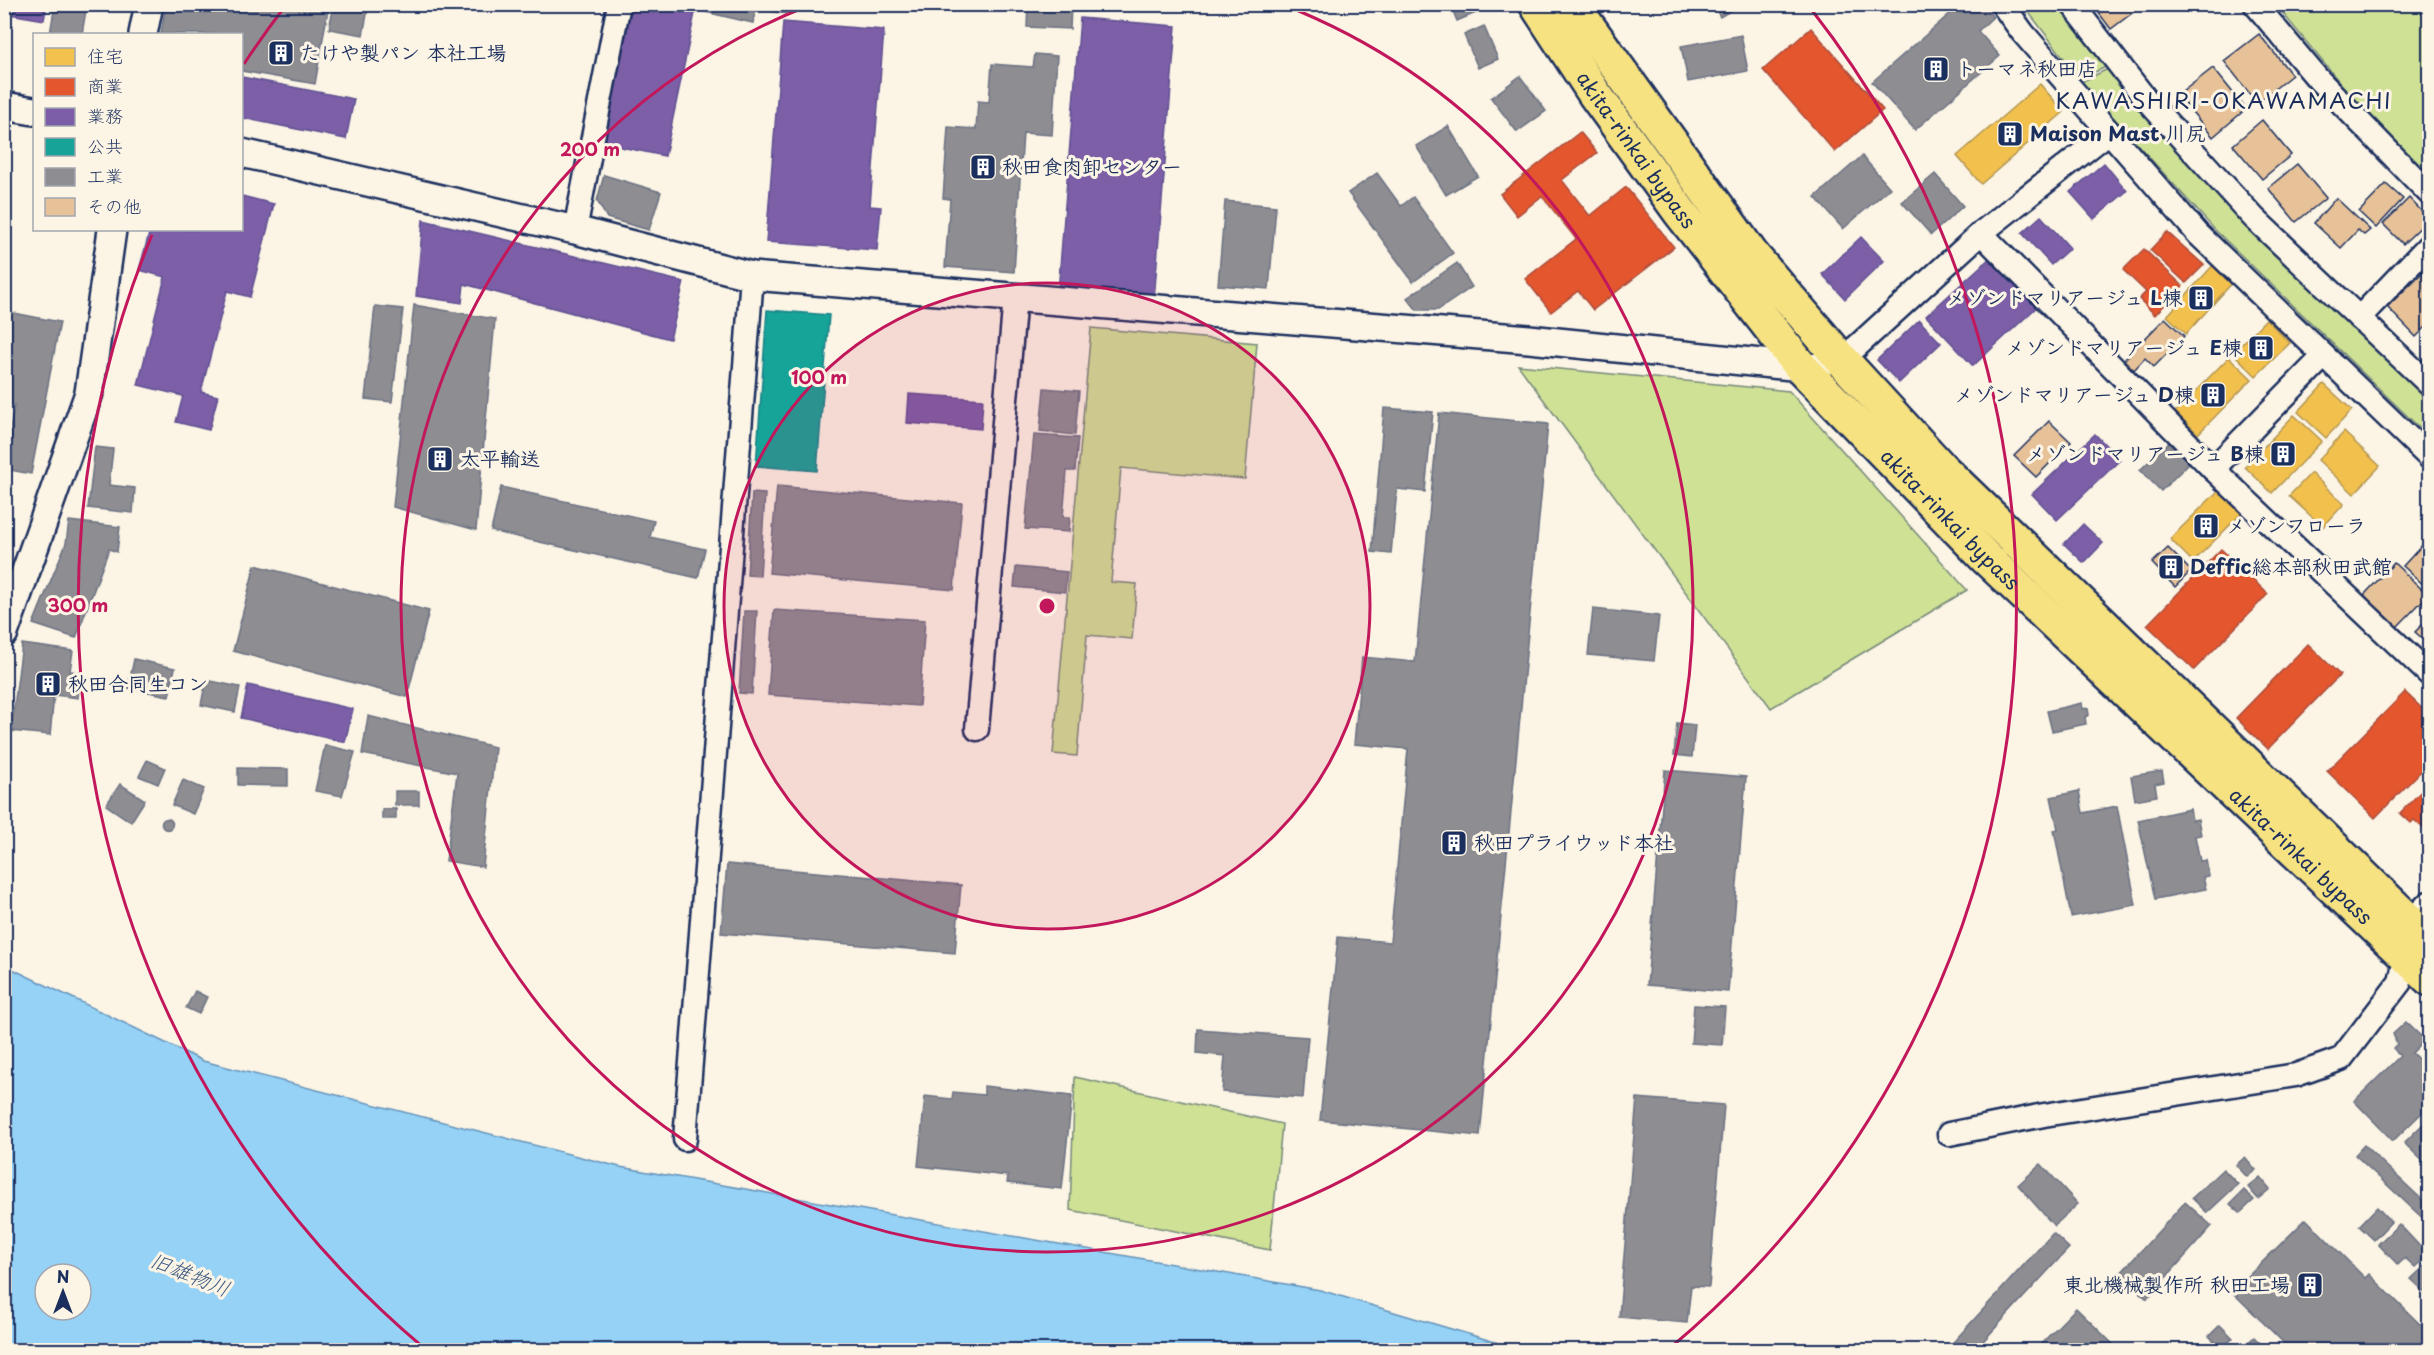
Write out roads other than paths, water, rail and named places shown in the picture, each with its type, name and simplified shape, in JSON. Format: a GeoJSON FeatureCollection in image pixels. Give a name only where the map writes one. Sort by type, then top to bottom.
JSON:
{"type":"FeatureCollection","features":[{"type":"Feature","properties":{"kind":"highway","name":"akita-rinkai bypass"},"geometry":{"type":"LineString","coordinates":[[1536,4],[1593,93],[1673,203],[1801,368],[1986,558],[2419,932]]}},
{"type":"Feature","properties":{"kind":"highway","name":"akita-rinkai bypass"},"geometry":{"type":"LineString","coordinates":[[1572,4],[1752,255],[1842,360],[1941,468],[2419,932],[2430,979]]}},
{"type":"Feature","properties":{"kind":"street"},"geometry":{"type":"LineString","coordinates":[[143,33],[149,4]]}},
{"type":"Feature","properties":{"kind":"street"},"geometry":{"type":"LineString","coordinates":[[575,230],[619,4]]}},
{"type":"Feature","properties":{"kind":"street"},"geometry":{"type":"LineString","coordinates":[[2002,4],[2198,234],[2430,458]]}},
{"type":"Feature","properties":{"kind":"street"},"geometry":{"type":"LineString","coordinates":[[2072,4],[2145,98],[2254,218],[2430,385]]}},
{"type":"Feature","properties":{"kind":"street"},"geometry":{"type":"LineString","coordinates":[[2255,4],[2318,79],[2430,194]]}},
{"type":"Feature","properties":{"kind":"street"},"geometry":{"type":"LineString","coordinates":[[4,106],[33,111]]}},
{"type":"Feature","properties":{"kind":"street"},"geometry":{"type":"LineString","coordinates":[[243,153],[575,230],[752,276],[1529,339],[1801,368],[1842,360],[1981,233],[2109,132]]}},
{"type":"Feature","properties":{"kind":"street"},"geometry":{"type":"LineString","coordinates":[[4,633],[89,393],[112,231]]}},
{"type":"Feature","properties":{"kind":"street"},"geometry":{"type":"LineString","coordinates":[[1981,233],[2213,469],[2430,675]]}},
{"type":"Feature","properties":{"kind":"street"},"geometry":{"type":"LineString","coordinates":[[2359,318],[2430,244]]}},
{"type":"Feature","properties":{"kind":"street"},"geometry":{"type":"LineString","coordinates":[[685,1139],[752,276]]}},
{"type":"Feature","properties":{"kind":"street"},"geometry":{"type":"LineString","coordinates":[[977,729],[1015,297]]}},
{"type":"Feature","properties":{"kind":"street"},"geometry":{"type":"LineString","coordinates":[[2213,469],[2324,356]]}},
{"type":"Feature","properties":{"kind":"street"},"geometry":{"type":"LineString","coordinates":[[1949,1134],[2044,1115],[2296,1075],[2341,1059],[2400,982],[2419,932]]}},
{"type":"Feature","properties":{"kind":"water","name":"旧雄物川"},"geometry":{"type":"Polygon","coordinates":[[[4,965],[203,1061],[620,1167],[1320,1290],[1522,1350],[5,1350],[4,965]]]}},
{"type":"Feature","properties":{"kind":"place","name":"たけや製パン 本社工場"},"geometry":{"type":"Point","coordinates":[281,53]}},
{"type":"Feature","properties":{"kind":"place","name":"トーマネ秋田店"},"geometry":{"type":"Point","coordinates":[1936,69]}},
{"type":"Feature","properties":{"kind":"place","name":"Maison Mast 川尻"},"geometry":{"type":"Point","coordinates":[2010,134]}},
{"type":"Feature","properties":{"kind":"place","name":"秋田食肉卸センター"},"geometry":{"type":"Point","coordinates":[983,167]}},
{"type":"Feature","properties":{"kind":"place","name":"メゾンドマリアージュ L棟"},"geometry":{"type":"Point","coordinates":[2201,298]}},
{"type":"Feature","properties":{"kind":"place","name":"メゾンドマリアージュ E棟"},"geometry":{"type":"Point","coordinates":[2261,348]}},
{"type":"Feature","properties":{"kind":"place","name":"メゾンドマリアージュ D棟"},"geometry":{"type":"Point","coordinates":[2213,395]}},
{"type":"Feature","properties":{"kind":"place","name":"メゾンドマリアージュ B棟"},"geometry":{"type":"Point","coordinates":[2283,454]}},
{"type":"Feature","properties":{"kind":"place","name":"太平輸送"},"geometry":{"type":"Point","coordinates":[440,459]}},
{"type":"Feature","properties":{"kind":"place","name":"メゾンフローラ"},"geometry":{"type":"Point","coordinates":[2206,526]}},
{"type":"Feature","properties":{"kind":"place","name":"Deffic総本部秋田武館"},"geometry":{"type":"Point","coordinates":[2171,567]}},
{"type":"Feature","properties":{"kind":"place","name":"秋田合同生コン"},"geometry":{"type":"Point","coordinates":[48,684]}},
{"type":"Feature","properties":{"kind":"place","name":"秋田プライウッド本社"},"geometry":{"type":"Point","coordinates":[1454,843]}},
{"type":"Feature","properties":{"kind":"place","name":"東北機械製作所 秋田工場"},"geometry":{"type":"Point","coordinates":[2310,1285]}},
{"type":"Feature","properties":{"kind":"district","name":"KAWASHIRI-OKAWAMACHI"},"geometry":{"type":"Point","coordinates":[2224,101]}}]}
